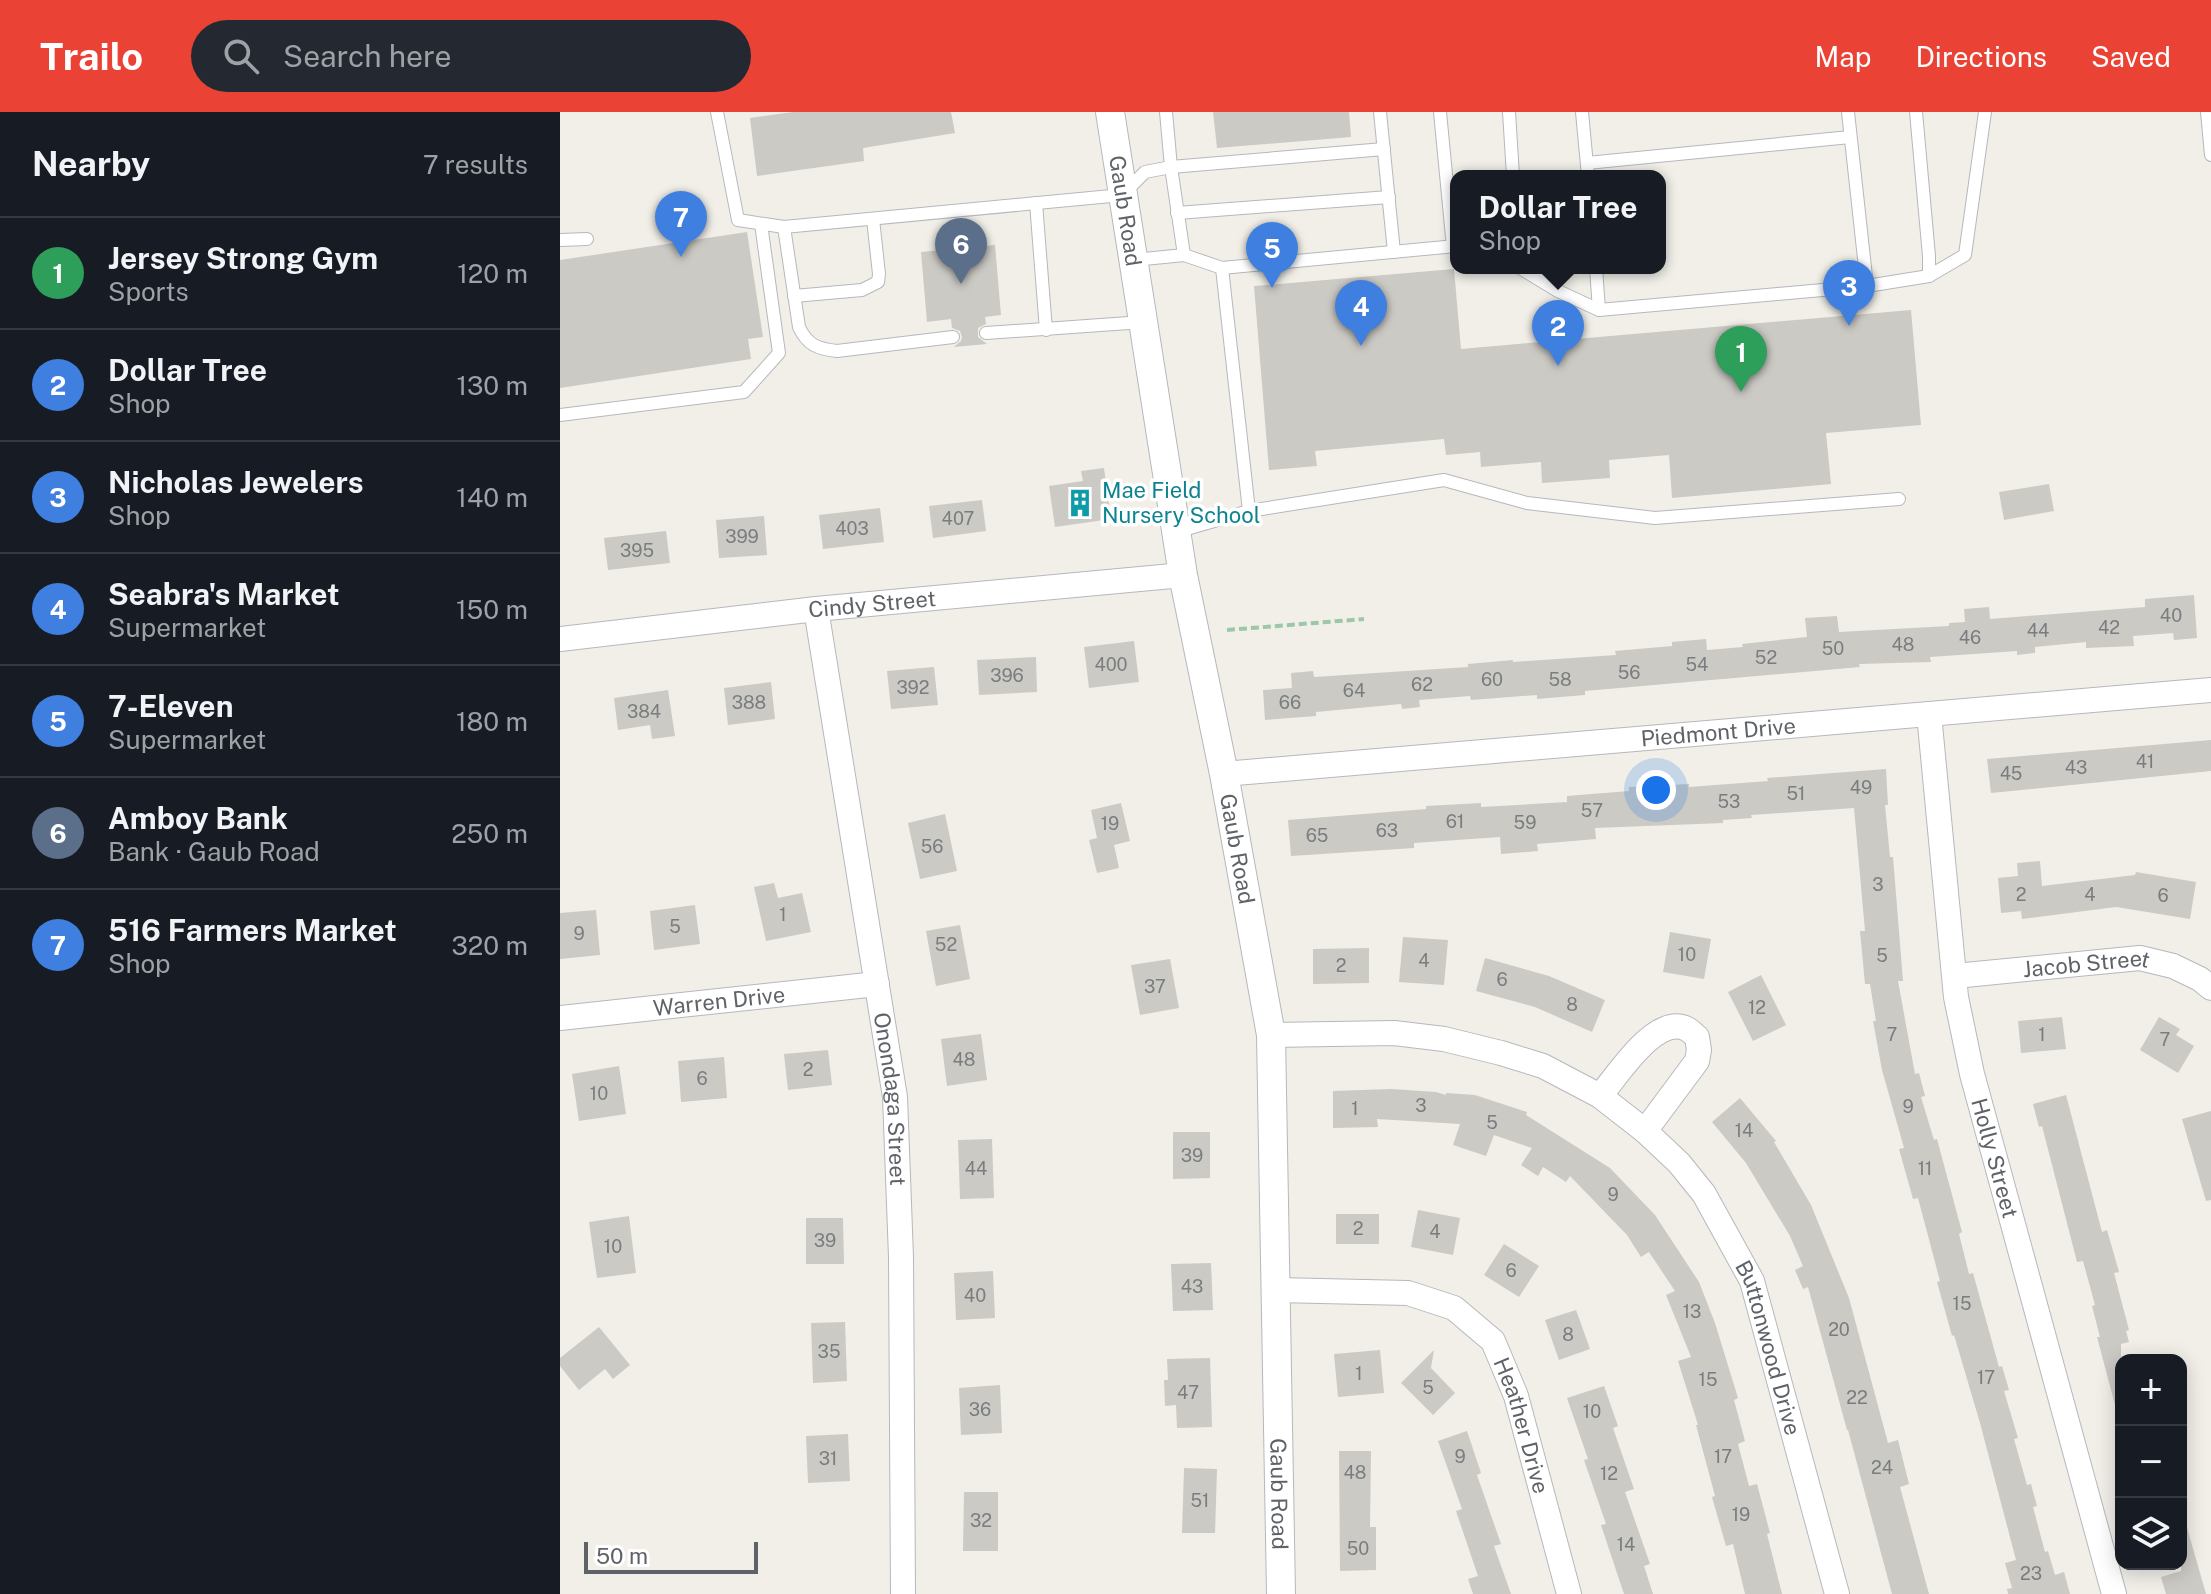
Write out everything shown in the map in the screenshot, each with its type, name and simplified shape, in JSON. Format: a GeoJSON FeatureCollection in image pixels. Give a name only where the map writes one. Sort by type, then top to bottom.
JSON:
{"type":"FeatureCollection","features":[{"type":"Feature","properties":{"kind":"street","name":"Gaub Road"},"geometry":{"type":"LineString","coordinates":[[1110,112],[1183,575],[1224,774],[1271,1035],[1281,1594]]}},
{"type":"Feature","properties":{"kind":"street","name":"Cindy Street"},"geometry":{"type":"LineString","coordinates":[[560,639],[816,609],[1183,575]]}},
{"type":"Feature","properties":{"kind":"street","name":"Onondaga Street"},"geometry":{"type":"LineString","coordinates":[[816,609],[895,1097],[901,1257],[903,1594]]}},
{"type":"Feature","properties":{"kind":"street","name":"Piedmont Drive"},"geometry":{"type":"LineString","coordinates":[[1224,774],[2211,690]]}},
{"type":"Feature","properties":{"kind":"street","name":"Holly Street"},"geometry":{"type":"LineString","coordinates":[[1929,714],[1965,1048],[2114,1594]]}},
{"type":"Feature","properties":{"kind":"street","name":"Jacob Street"},"geometry":{"type":"LineString","coordinates":[[1955,976],[2140,958],[2173,966],[2211,988]]}},
{"type":"Feature","properties":{"kind":"street","name":"Warren Drive"},"geometry":{"type":"LineString","coordinates":[[560,1018],[877,984]]}},
{"type":"Feature","properties":{"kind":"street"},"geometry":{"type":"LineString","coordinates":[[1600,1096],[1647,1040],[1672,1026],[1686,1028],[1697,1037],[1697,1061],[1645,1131]]}},
{"type":"Feature","properties":{"kind":"street","name":"Buttonwood Drive"},"geometry":{"type":"LineString","coordinates":[[1271,1035],[1394,1033],[1444,1039],[1543,1066],[1600,1096],[1645,1131],[1679,1163],[1704,1194],[1752,1281],[1837,1594]]}},
{"type":"Feature","properties":{"kind":"street","name":"Heather Drive"},"geometry":{"type":"LineString","coordinates":[[1277,1290],[1408,1293],[1454,1308],[1493,1341],[1516,1396],[1569,1594]]}},
{"type":"Feature","properties":{"kind":"lane"},"geometry":{"type":"LineString","coordinates":[[717,112],[738,220],[784,227],[1122,195],[1145,172],[1171,167],[1384,149]]}},
{"type":"Feature","properties":{"kind":"lane"},"geometry":{"type":"LineString","coordinates":[[1166,112],[1184,255]]}},
{"type":"Feature","properties":{"kind":"lane"},"geometry":{"type":"LineString","coordinates":[[1380,112],[1394,252]]}},
{"type":"Feature","properties":{"kind":"lane"},"geometry":{"type":"LineString","coordinates":[[1440,112],[1450,201]]}},
{"type":"Feature","properties":{"kind":"lane"},"geometry":{"type":"LineString","coordinates":[[1509,112],[1513,170]]}},
{"type":"Feature","properties":{"kind":"lane"},"geometry":{"type":"LineString","coordinates":[[1582,112],[1588,170],[1850,137]]}},
{"type":"Feature","properties":{"kind":"lane"},"geometry":{"type":"LineString","coordinates":[[1848,112],[1867,286]]}},
{"type":"Feature","properties":{"kind":"lane"},"geometry":{"type":"LineString","coordinates":[[1916,112],[1929,276]]}},
{"type":"Feature","properties":{"kind":"lane"},"geometry":{"type":"LineString","coordinates":[[1530,274],[1599,310],[1867,286],[1929,276],[1965,255],[1985,112]]}},
{"type":"Feature","properties":{"kind":"lane"},"geometry":{"type":"LineString","coordinates":[[2207,112],[2211,155]]}},
{"type":"Feature","properties":{"kind":"lane"},"geometry":{"type":"LineString","coordinates":[[1177,213],[1389,197]]}},
{"type":"Feature","properties":{"kind":"lane"},"geometry":{"type":"LineString","coordinates":[[1036,203],[1046,330]]}},
{"type":"Feature","properties":{"kind":"lane"},"geometry":{"type":"LineString","coordinates":[[794,296],[862,290],[878,282],[873,219]]}},
{"type":"Feature","properties":{"kind":"lane"},"geometry":{"type":"LineString","coordinates":[[560,415],[744,392],[779,353],[761,224]]}},
{"type":"Feature","properties":{"kind":"lane"},"geometry":{"type":"LineString","coordinates":[[784,227],[799,327],[804,338],[820,349],[837,351],[953,337]]}},
{"type":"Feature","properties":{"kind":"lane"},"geometry":{"type":"LineString","coordinates":[[560,240],[587,239]]}},
{"type":"Feature","properties":{"kind":"lane"},"geometry":{"type":"LineString","coordinates":[[1134,260],[1184,255],[1222,268],[1450,246]]}},
{"type":"Feature","properties":{"kind":"lane"},"geometry":{"type":"LineString","coordinates":[[1222,268],[1249,511]]}},
{"type":"Feature","properties":{"kind":"lane"},"geometry":{"type":"LineString","coordinates":[[1596,274],[1599,310]]}},
{"type":"Feature","properties":{"kind":"lane"},"geometry":{"type":"LineString","coordinates":[[986,333],[1143,322]]}},
{"type":"Feature","properties":{"kind":"lane"},"geometry":{"type":"LineString","coordinates":[[1176,532],[1249,511],[1444,480],[1527,503],[1655,518],[1899,499]]}},
{"type":"Feature","properties":{"kind":"path"},"geometry":{"type":"LineString","coordinates":[[1227,630],[1364,619]]}},
{"type":"Feature","properties":{"kind":"building"},"geometry":{"type":"Polygon","coordinates":[[[793,112],[951,112],[955,133],[863,148],[864,161],[757,176],[750,118],[793,112]]]}},
{"type":"Feature","properties":{"kind":"building"},"geometry":{"type":"Polygon","coordinates":[[[1213,112],[1349,112],[1351,137],[1217,148],[1213,112]]]}},
{"type":"Feature","properties":{"kind":"building"},"geometry":{"type":"Polygon","coordinates":[[[747,232],[763,337],[748,339],[751,359],[560,388],[560,260],[747,232]]]}},
{"type":"Feature","properties":{"kind":"building"},"geometry":{"type":"Polygon","coordinates":[[[995,245],[1001,315],[985,317],[986,324],[978,328],[978,337],[987,344],[954,347],[962,337],[960,331],[952,328],[951,319],[927,322],[921,252],[995,245]]]}},
{"type":"Feature","properties":{"kind":"building"},"geometry":{"type":"Polygon","coordinates":[[[1450,269],[1450,274],[1454,274],[1461,349],[1911,310],[1921,425],[1826,433],[1831,484],[1672,498],[1669,455],[1609,460],[1610,478],[1542,483],[1541,462],[1481,467],[1480,452],[1446,455],[1444,439],[1315,451],[1317,466],[1269,470],[1254,286],[1450,269]]]}},
{"type":"Feature","properties":{"kind":"building","name":"Mae Field Nursery School"},"geometry":{"type":"Polygon","coordinates":[[[1104,468],[1111,519],[1055,527],[1049,486],[1083,481],[1081,471],[1104,468]]]}},
{"type":"Feature","properties":{"kind":"building"},"geometry":{"type":"Polygon","coordinates":[[[2049,484],[2054,511],[2004,520],[1999,492],[2049,484]]]}},
{"type":"Feature","properties":{"kind":"building"},"geometry":{"type":"Polygon","coordinates":[[[982,500],[986,531],[933,538],[929,506],[982,500]]]}},
{"type":"Feature","properties":{"kind":"building"},"geometry":{"type":"Polygon","coordinates":[[[880,508],[884,542],[823,549],[819,515],[880,508]]]}},
{"type":"Feature","properties":{"kind":"building"},"geometry":{"type":"Polygon","coordinates":[[[764,516],[767,555],[719,558],[716,520],[764,516]]]}},
{"type":"Feature","properties":{"kind":"building"},"geometry":{"type":"Polygon","coordinates":[[[666,531],[670,563],[608,570],[604,538],[666,531]]]}},
{"type":"Feature","properties":{"kind":"building"},"geometry":{"type":"Polygon","coordinates":[[[2194,595],[2197,638],[2174,640],[2173,633],[2133,636],[2134,646],[2086,648],[2086,642],[2035,647],[2035,653],[2017,655],[2017,651],[1930,657],[1931,662],[1859,664],[1860,667],[1585,691],[1585,695],[1537,699],[1537,695],[1419,700],[1420,707],[1402,709],[1401,704],[1265,720],[1263,690],[1292,688],[1291,673],[1313,671],[1314,677],[1468,667],[1468,664],[1513,660],[1616,655],[1615,651],[1672,646],[1672,642],[1706,639],[1707,650],[1743,647],[1742,644],[1807,637],[1805,618],[1837,616],[1839,632],[1949,626],[1949,623],[1965,622],[1964,609],[1989,607],[1990,619],[2145,607],[2145,599],[2194,595]]]}},
{"type":"Feature","properties":{"kind":"building"},"geometry":{"type":"Polygon","coordinates":[[[1134,641],[1139,682],[1089,688],[1084,647],[1134,641]]]}},
{"type":"Feature","properties":{"kind":"building"},"geometry":{"type":"Polygon","coordinates":[[[1036,657],[1037,692],[979,695],[977,660],[1036,657]]]}},
{"type":"Feature","properties":{"kind":"building"},"geometry":{"type":"Polygon","coordinates":[[[934,667],[938,705],[891,709],[887,671],[934,667]]]}},
{"type":"Feature","properties":{"kind":"building"},"geometry":{"type":"Polygon","coordinates":[[[771,682],[775,719],[728,725],[724,688],[771,682]]]}},
{"type":"Feature","properties":{"kind":"building"},"geometry":{"type":"Polygon","coordinates":[[[668,690],[675,736],[652,739],[650,725],[618,730],[614,698],[668,690]]]}},
{"type":"Feature","properties":{"kind":"building"},"geometry":{"type":"Polygon","coordinates":[[[2211,740],[2211,771],[1991,793],[1987,759],[2211,740]]]}},
{"type":"Feature","properties":{"kind":"building"},"geometry":{"type":"Polygon","coordinates":[[[1886,769],[1888,805],[1885,805],[1890,857],[1893,857],[1903,981],[1898,981],[1915,1074],[1919,1073],[1925,1096],[1921,1097],[1934,1140],[1937,1139],[1962,1232],[1959,1234],[1969,1274],[1973,1273],[1999,1367],[2002,1366],[2009,1390],[2004,1391],[2018,1438],[2014,1439],[2027,1485],[2031,1484],[2037,1506],[2033,1507],[2045,1552],[2048,1551],[2055,1575],[2064,1572],[2070,1594],[2008,1594],[2007,1589],[2012,1588],[2005,1563],[2016,1560],[1980,1423],[1937,1282],[1940,1281],[1918,1198],[1913,1199],[1899,1149],[1904,1148],[1882,1070],[1870,984],[1865,984],[1860,931],[1865,931],[1854,808],[1751,815],[1752,818],[1723,820],[1723,823],[1595,828],[1596,839],[1537,844],[1538,851],[1501,854],[1500,837],[1414,843],[1414,848],[1291,856],[1288,820],[1426,809],[1426,806],[1481,803],[1481,807],[1567,802],[1567,796],[1629,791],[1629,787],[1689,784],[1689,787],[1886,769]]]}},
{"type":"Feature","properties":{"kind":"building"},"geometry":{"type":"Polygon","coordinates":[[[1121,803],[1130,841],[1114,845],[1119,868],[1097,873],[1089,840],[1097,838],[1091,810],[1121,803]]]}},
{"type":"Feature","properties":{"kind":"building"},"geometry":{"type":"Polygon","coordinates":[[[945,814],[957,871],[920,879],[908,823],[945,814]]]}},
{"type":"Feature","properties":{"kind":"building"},"geometry":{"type":"Polygon","coordinates":[[[2040,861],[2042,886],[2135,875],[2136,872],[2196,882],[2190,919],[2116,907],[2022,919],[2021,911],[2001,913],[1998,878],[2018,876],[2017,863],[2040,861]]]}},
{"type":"Feature","properties":{"kind":"building"},"geometry":{"type":"Polygon","coordinates":[[[774,883],[778,898],[802,893],[811,932],[766,941],[754,887],[774,883]]]}},
{"type":"Feature","properties":{"kind":"building"},"geometry":{"type":"Polygon","coordinates":[[[695,905],[700,944],[654,950],[650,911],[695,905]]]}},
{"type":"Feature","properties":{"kind":"building"},"geometry":{"type":"Polygon","coordinates":[[[596,910],[600,955],[560,959],[560,913],[596,910]]]}},
{"type":"Feature","properties":{"kind":"building"},"geometry":{"type":"Polygon","coordinates":[[[960,925],[970,979],[936,986],[926,931],[960,925]]]}},
{"type":"Feature","properties":{"kind":"building"},"geometry":{"type":"Polygon","coordinates":[[[1670,932],[1711,939],[1704,979],[1663,972],[1670,932]]]}},
{"type":"Feature","properties":{"kind":"building"},"geometry":{"type":"Polygon","coordinates":[[[1403,937],[1448,940],[1444,985],[1399,982],[1403,937]]]}},
{"type":"Feature","properties":{"kind":"building"},"geometry":{"type":"Polygon","coordinates":[[[1369,948],[1369,983],[1313,984],[1313,949],[1369,948]]]}},
{"type":"Feature","properties":{"kind":"building"},"geometry":{"type":"Polygon","coordinates":[[[1485,958],[1549,976],[1605,1000],[1592,1032],[1535,1007],[1476,991],[1485,958]]]}},
{"type":"Feature","properties":{"kind":"building"},"geometry":{"type":"Polygon","coordinates":[[[1170,959],[1179,1008],[1140,1015],[1131,965],[1170,959]]]}},
{"type":"Feature","properties":{"kind":"building"},"geometry":{"type":"Polygon","coordinates":[[[1761,975],[1786,1025],[1753,1041],[1728,992],[1761,975]]]}},
{"type":"Feature","properties":{"kind":"building"},"geometry":{"type":"Polygon","coordinates":[[[2062,1017],[2066,1049],[2021,1053],[2018,1021],[2062,1017]]]}},
{"type":"Feature","properties":{"kind":"building"},"geometry":{"type":"Polygon","coordinates":[[[2159,1017],[2180,1029],[2176,1035],[2194,1046],[2178,1073],[2140,1050],[2159,1017]]]}},
{"type":"Feature","properties":{"kind":"building"},"geometry":{"type":"Polygon","coordinates":[[[981,1034],[987,1080],[947,1086],[941,1039],[981,1034]]]}},
{"type":"Feature","properties":{"kind":"building"},"geometry":{"type":"Polygon","coordinates":[[[828,1050],[832,1085],[788,1090],[784,1054],[828,1050]]]}},
{"type":"Feature","properties":{"kind":"building"},"geometry":{"type":"Polygon","coordinates":[[[724,1057],[727,1098],[681,1102],[678,1061],[724,1057]]]}},
{"type":"Feature","properties":{"kind":"building"},"geometry":{"type":"Polygon","coordinates":[[[619,1066],[626,1114],[579,1121],[572,1074],[619,1066]]]}},
{"type":"Feature","properties":{"kind":"building"},"geometry":{"type":"Polygon","coordinates":[[[1392,1089],[1475,1095],[1527,1112],[1526,1115],[1610,1168],[1655,1215],[1699,1282],[1715,1323],[1738,1398],[1734,1400],[1745,1441],[1738,1444],[1749,1486],[1757,1484],[1782,1594],[1745,1594],[1733,1544],[1726,1546],[1712,1497],[1715,1496],[1698,1425],[1678,1361],[1691,1357],[1666,1295],[1675,1291],[1649,1252],[1641,1257],[1627,1235],[1570,1176],[1566,1182],[1543,1167],[1538,1176],[1521,1165],[1532,1148],[1494,1135],[1486,1156],[1453,1145],[1460,1124],[1377,1119],[1378,1127],[1333,1128],[1333,1091],[1392,1089]]]}},
{"type":"Feature","properties":{"kind":"building"},"geometry":{"type":"Polygon","coordinates":[[[2066,1095],[2102,1232],[2107,1230],[2119,1272],[2114,1273],[2129,1330],[2126,1331],[2129,1342],[2121,1344],[2121,1354],[2115,1354],[2115,1405],[2097,1337],[2100,1337],[2092,1306],[2095,1305],[2083,1261],[2077,1262],[2042,1126],[2039,1127],[2033,1104],[2066,1095]]]}},
{"type":"Feature","properties":{"kind":"building"},"geometry":{"type":"Polygon","coordinates":[[[1740,1098],[1776,1141],[1811,1205],[1849,1298],[1888,1443],[1898,1440],[1909,1484],[1900,1487],[1929,1594],[1892,1594],[1808,1287],[1803,1289],[1795,1270],[1803,1266],[1790,1236],[1746,1163],[1712,1122],[1740,1098]]]}},
{"type":"Feature","properties":{"kind":"building"},"geometry":{"type":"Polygon","coordinates":[[[2211,1111],[2211,1200],[2206,1201],[2182,1119],[2211,1111]]]}},
{"type":"Feature","properties":{"kind":"building"},"geometry":{"type":"Polygon","coordinates":[[[1173,1132],[1210,1132],[1210,1178],[1173,1179],[1173,1132]]]}},
{"type":"Feature","properties":{"kind":"building"},"geometry":{"type":"Polygon","coordinates":[[[992,1139],[994,1198],[960,1199],[958,1140],[992,1139]]]}},
{"type":"Feature","properties":{"kind":"building"},"geometry":{"type":"Polygon","coordinates":[[[1418,1210],[1460,1218],[1453,1255],[1411,1247],[1418,1210]]]}},
{"type":"Feature","properties":{"kind":"building"},"geometry":{"type":"Polygon","coordinates":[[[1336,1214],[1379,1214],[1379,1244],[1336,1244],[1336,1214]]]}},
{"type":"Feature","properties":{"kind":"building"},"geometry":{"type":"Polygon","coordinates":[[[629,1216],[636,1273],[597,1278],[589,1222],[629,1216]]]}},
{"type":"Feature","properties":{"kind":"building"},"geometry":{"type":"Polygon","coordinates":[[[806,1218],[843,1218],[844,1264],[806,1264],[806,1218]]]}},
{"type":"Feature","properties":{"kind":"building"},"geometry":{"type":"Polygon","coordinates":[[[1504,1244],[1539,1266],[1519,1297],[1484,1275],[1504,1244]]]}},
{"type":"Feature","properties":{"kind":"building"},"geometry":{"type":"Polygon","coordinates":[[[1211,1263],[1213,1310],[1173,1311],[1171,1264],[1211,1263]]]}},
{"type":"Feature","properties":{"kind":"building"},"geometry":{"type":"Polygon","coordinates":[[[993,1271],[995,1318],[956,1320],[954,1273],[993,1271]]]}},
{"type":"Feature","properties":{"kind":"building"},"geometry":{"type":"Polygon","coordinates":[[[1576,1310],[1590,1349],[1559,1360],[1545,1320],[1576,1310]]]}},
{"type":"Feature","properties":{"kind":"building"},"geometry":{"type":"Polygon","coordinates":[[[845,1322],[847,1381],[813,1383],[811,1323],[845,1322]]]}},
{"type":"Feature","properties":{"kind":"building"},"geometry":{"type":"Polygon","coordinates":[[[599,1327],[630,1365],[613,1379],[605,1369],[579,1390],[560,1366],[560,1358],[599,1327]]]}},
{"type":"Feature","properties":{"kind":"building"},"geometry":{"type":"Polygon","coordinates":[[[1380,1350],[1384,1393],[1338,1397],[1334,1354],[1380,1350]]]}},
{"type":"Feature","properties":{"kind":"building"},"geometry":{"type":"Polygon","coordinates":[[[1434,1350],[1431,1368],[1455,1393],[1433,1415],[1401,1383],[1434,1350]]]}},
{"type":"Feature","properties":{"kind":"building"},"geometry":{"type":"Polygon","coordinates":[[[1210,1358],[1212,1427],[1177,1428],[1176,1405],[1165,1406],[1167,1359],[1210,1358]]]}},
{"type":"Feature","properties":{"kind":"building"},"geometry":{"type":"Polygon","coordinates":[[[1000,1385],[1002,1433],[961,1435],[959,1388],[1000,1385]]]}},
{"type":"Feature","properties":{"kind":"building"},"geometry":{"type":"Polygon","coordinates":[[[1604,1386],[1618,1426],[1613,1428],[1634,1489],[1625,1492],[1650,1564],[1644,1566],[1653,1594],[1624,1594],[1601,1525],[1606,1524],[1584,1460],[1588,1459],[1567,1398],[1604,1386]]]}},
{"type":"Feature","properties":{"kind":"building"},"geometry":{"type":"Polygon","coordinates":[[[1467,1431],[1481,1473],[1477,1475],[1501,1544],[1494,1546],[1511,1594],[1473,1594],[1468,1579],[1478,1576],[1456,1511],[1462,1509],[1438,1441],[1467,1431]]]}},
{"type":"Feature","properties":{"kind":"building"},"geometry":{"type":"Polygon","coordinates":[[[848,1434],[850,1481],[808,1483],[806,1436],[848,1434]]]}},
{"type":"Feature","properties":{"kind":"building"},"geometry":{"type":"Polygon","coordinates":[[[1339,1451],[1371,1451],[1370,1527],[1376,1527],[1376,1570],[1340,1571],[1339,1451]]]}},
{"type":"Feature","properties":{"kind":"building"},"geometry":{"type":"Polygon","coordinates":[[[1184,1468],[1217,1469],[1215,1533],[1182,1533],[1184,1468]]]}},
{"type":"Feature","properties":{"kind":"building"},"geometry":{"type":"Polygon","coordinates":[[[964,1492],[998,1492],[998,1551],[963,1551],[964,1492]]]}},
{"type":"Feature","properties":{"kind":"building"},"geometry":{"type":"Polygon","coordinates":[[[2187,1528],[2206,1594],[2166,1594],[2161,1577],[2187,1570],[2187,1528]]]}},
{"type":"Feature","properties":{"kind":"place","name":"516 Farmers Market"},"geometry":{"type":"Point","coordinates":[681,257]}},
{"type":"Feature","properties":{"kind":"place","name":"Amboy Bank"},"geometry":{"type":"Point","coordinates":[961,284]}},
{"type":"Feature","properties":{"kind":"place","name":"7-Eleven"},"geometry":{"type":"Point","coordinates":[1272,288]}},
{"type":"Feature","properties":{"kind":"place","name":"Nicholas Jewelers"},"geometry":{"type":"Point","coordinates":[1849,326]}},
{"type":"Feature","properties":{"kind":"place","name":"Seabra's Market"},"geometry":{"type":"Point","coordinates":[1361,346]}},
{"type":"Feature","properties":{"kind":"place","name":"Dollar Tree"},"geometry":{"type":"Point","coordinates":[1558,366]}},
{"type":"Feature","properties":{"kind":"place","name":"Jersey Strong Gym"},"geometry":{"type":"Point","coordinates":[1741,392]}},
{"type":"Feature","properties":{"kind":"place","name":"Mae Field Nursery School"},"geometry":{"type":"Point","coordinates":[1080,503]}}]}
